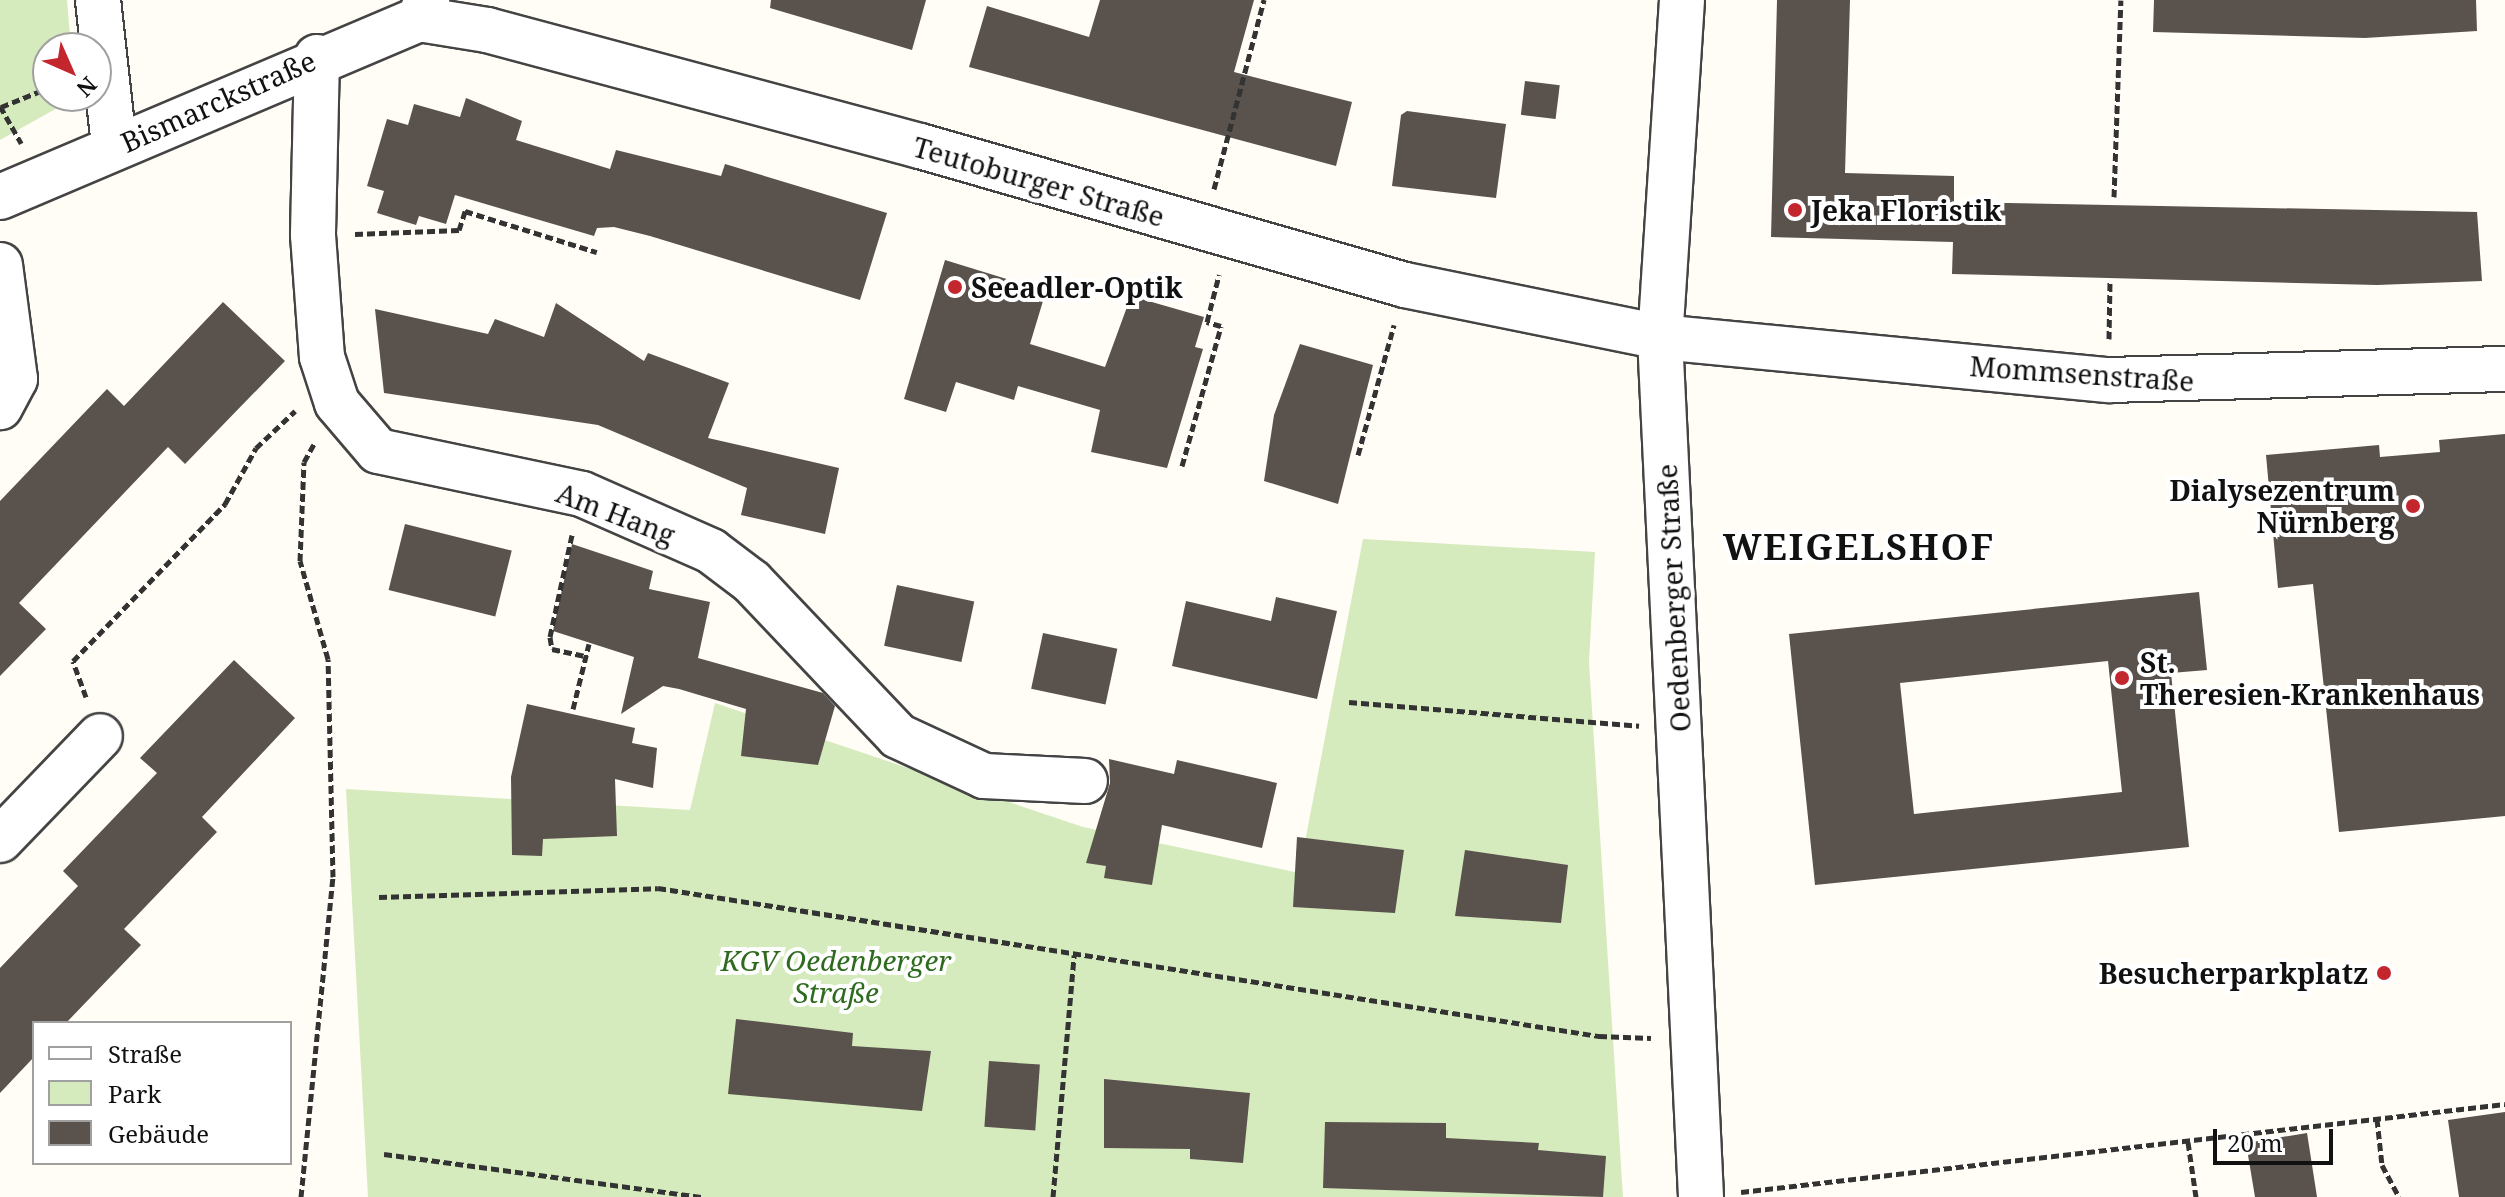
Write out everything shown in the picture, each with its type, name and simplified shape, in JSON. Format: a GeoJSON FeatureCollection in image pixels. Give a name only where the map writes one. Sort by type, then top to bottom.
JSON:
{"type":"FeatureCollection","features":[{"type":"Feature","properties":{"kind":"street"},"geometry":{"type":"LineString","coordinates":[[98,0],[114,146]]}},
{"type":"Feature","properties":{"kind":"street","name":"Oedenberger Straße"},"geometry":{"type":"LineString","coordinates":[[1682,0],[1660,337],[1701,1196]]}},
{"type":"Feature","properties":{"kind":"street","name":"Bismarckstraße"},"geometry":{"type":"LineString","coordinates":[[0,197],[423,10]]}},
{"type":"Feature","properties":{"kind":"street","name":"Teutoburger Straße"},"geometry":{"type":"LineString","coordinates":[[423,10],[1405,285],[1660,337]]}},
{"type":"Feature","properties":{"kind":"street"},"geometry":{"type":"LineString","coordinates":[[317,57],[313,235],[333,393]]}},
{"type":"Feature","properties":{"kind":"street"},"geometry":{"type":"LineString","coordinates":[[0,265],[15,379],[0,407]]}},
{"type":"Feature","properties":{"kind":"street","name":"Mommsenstraße"},"geometry":{"type":"LineString","coordinates":[[1660,337],[2109,380],[2505,369]]}},
{"type":"Feature","properties":{"kind":"street","name":"Am Hang"},"geometry":{"type":"LineString","coordinates":[[333,393],[378,451],[582,494],[711,551],[752,582],[898,736],[934,757],[984,776],[1085,781]]}},
{"type":"Feature","properties":{"kind":"street"},"geometry":{"type":"LineString","coordinates":[[0,840],[100,736]]}},
{"type":"Feature","properties":{"kind":"path"},"geometry":{"type":"LineString","coordinates":[[1182,466],[1221,326],[1207,322],[1217,232],[1264,0]]}},
{"type":"Feature","properties":{"kind":"path"},"geometry":{"type":"LineString","coordinates":[[2114,197],[2121,0]]}},
{"type":"Feature","properties":{"kind":"path"},"geometry":{"type":"LineString","coordinates":[[0,107],[32,94]]}},
{"type":"Feature","properties":{"kind":"path"},"geometry":{"type":"LineString","coordinates":[[313,235],[459,230],[465,211],[597,252]]}},
{"type":"Feature","properties":{"kind":"path"},"geometry":{"type":"LineString","coordinates":[[2109,380],[2110,281]]}},
{"type":"Feature","properties":{"kind":"path"},"geometry":{"type":"LineString","coordinates":[[1358,455],[1405,285]]}},
{"type":"Feature","properties":{"kind":"path"},"geometry":{"type":"LineString","coordinates":[[73,661],[225,504],[256,448],[333,393]]}},
{"type":"Feature","properties":{"kind":"path"},"geometry":{"type":"LineString","coordinates":[[301,1197],[333,877],[328,659],[300,561],[304,462],[333,393]]}},
{"type":"Feature","properties":{"kind":"path"},"geometry":{"type":"LineString","coordinates":[[582,494],[550,637],[552,649],[586,656]]}},
{"type":"Feature","properties":{"kind":"path"},"geometry":{"type":"LineString","coordinates":[[573,709],[589,644]]}},
{"type":"Feature","properties":{"kind":"path"},"geometry":{"type":"LineString","coordinates":[[1349,702],[1679,729]]}},
{"type":"Feature","properties":{"kind":"path"},"geometry":{"type":"LineString","coordinates":[[379,897],[658,888],[1599,1036],[1692,1040]]}},
{"type":"Feature","properties":{"kind":"path"},"geometry":{"type":"LineString","coordinates":[[1053,1197],[1074,955]]}},
{"type":"Feature","properties":{"kind":"path"},"geometry":{"type":"LineString","coordinates":[[1701,1196],[2505,1104]]}},
{"type":"Feature","properties":{"kind":"path"},"geometry":{"type":"LineString","coordinates":[[2377,1119],[2382,1165],[2399,1197]]}},
{"type":"Feature","properties":{"kind":"path"},"geometry":{"type":"LineString","coordinates":[[2188,1142],[2196,1197]]}},
{"type":"Feature","properties":{"kind":"path"},"geometry":{"type":"LineString","coordinates":[[384,1154],[701,1197]]}},
{"type":"Feature","properties":{"kind":"green space"},"geometry":{"type":"Polygon","coordinates":[[[0,0],[67,0],[70,32],[32,32],[32,112],[50,112],[0,140],[0,0]]]}},
{"type":"Feature","properties":{"kind":"green space","name":"KGV Oedenberger Straße"},"geometry":{"type":"Polygon","coordinates":[[[1363,539],[1595,552],[1589,662],[1623,1197],[368,1197],[346,789],[690,810],[715,703],[1083,827],[1299,873],[1363,539]]]}},
{"type":"Feature","properties":{"kind":"building"},"geometry":{"type":"Polygon","coordinates":[[[771,0],[926,0],[912,50],[770,8],[771,0]]]}},
{"type":"Feature","properties":{"kind":"building"},"geometry":{"type":"Polygon","coordinates":[[[1100,0],[1254,0],[1234,72],[1352,102],[1336,166],[969,67],[987,6],[1089,37],[1100,0]]]}},
{"type":"Feature","properties":{"kind":"building"},"geometry":{"type":"Polygon","coordinates":[[[1777,0],[1850,0],[1845,173],[1954,176],[1954,202],[2477,212],[2482,281],[2377,285],[1952,274],[1953,242],[1771,237],[1777,0]]]}},
{"type":"Feature","properties":{"kind":"building"},"geometry":{"type":"Polygon","coordinates":[[[2154,0],[2476,0],[2477,31],[2365,38],[2153,32],[2154,0]]]}},
{"type":"Feature","properties":{"kind":"building"},"geometry":{"type":"Polygon","coordinates":[[[1525,81],[1560,85],[1556,119],[1521,115],[1525,81]]]}},
{"type":"Feature","properties":{"kind":"building"},"geometry":{"type":"Polygon","coordinates":[[[466,98],[522,121],[516,140],[610,169],[616,150],[721,176],[725,164],[887,213],[860,300],[650,236],[614,227],[597,228],[594,236],[455,195],[446,224],[419,216],[416,225],[377,213],[384,191],[367,186],[387,119],[408,125],[414,104],[460,117],[466,98]]]}},
{"type":"Feature","properties":{"kind":"building"},"geometry":{"type":"Polygon","coordinates":[[[1407,111],[1506,124],[1496,198],[1392,186],[1401,115],[1407,111]]]}},
{"type":"Feature","properties":{"kind":"building"},"geometry":{"type":"Polygon","coordinates":[[[945,260],[1046,291],[1030,344],[1105,367],[1131,296],[1204,317],[1195,347],[1203,349],[1167,468],[1091,452],[1100,410],[1018,386],[1014,400],[956,382],[946,412],[904,399],[945,260]]]}},
{"type":"Feature","properties":{"kind":"building"},"geometry":{"type":"Polygon","coordinates":[[[223,302],[285,361],[185,464],[168,447],[19,603],[46,629],[0,676],[0,501],[107,389],[124,406],[223,302]]]}},
{"type":"Feature","properties":{"kind":"building"},"geometry":{"type":"Polygon","coordinates":[[[556,303],[644,361],[648,353],[729,383],[708,438],[839,468],[825,534],[741,515],[747,488],[598,425],[384,393],[375,309],[488,334],[495,319],[544,337],[556,303]]]}},
{"type":"Feature","properties":{"kind":"building"},"geometry":{"type":"Polygon","coordinates":[[[1300,344],[1373,365],[1338,504],[1264,481],[1274,415],[1300,344]]]}},
{"type":"Feature","properties":{"kind":"building"},"geometry":{"type":"Polygon","coordinates":[[[2505,434],[2505,816],[2339,832],[2313,584],[2278,588],[2266,455],[2379,445],[2380,457],[2440,452],[2439,440],[2505,434]]]}},
{"type":"Feature","properties":{"kind":"building"},"geometry":{"type":"Polygon","coordinates":[[[405,524],[512,551],[495,617],[389,590],[405,524]]]}},
{"type":"Feature","properties":{"kind":"building"},"geometry":{"type":"Polygon","coordinates":[[[572,544],[653,571],[649,589],[710,602],[698,658],[823,693],[835,706],[818,765],[741,756],[746,709],[679,689],[663,686],[621,714],[634,657],[553,631],[572,544]]]}},
{"type":"Feature","properties":{"kind":"building"},"geometry":{"type":"Polygon","coordinates":[[[897,585],[974,601],[961,662],[884,646],[897,585]]]}},
{"type":"Feature","properties":{"kind":"building"},"geometry":{"type":"Polygon","coordinates":[[[2199,592],[2207,670],[2171,673],[2189,847],[1815,885],[1789,634],[2199,592]],[[2108,661],[1900,683],[1914,814],[2122,792],[2108,661]]]}},
{"type":"Feature","properties":{"kind":"building"},"geometry":{"type":"Polygon","coordinates":[[[1276,597],[1337,611],[1317,699],[1172,666],[1186,601],[1271,621],[1276,597]]]}},
{"type":"Feature","properties":{"kind":"building"},"geometry":{"type":"Polygon","coordinates":[[[1043,633],[1117,649],[1105,705],[1031,689],[1043,633]]]}},
{"type":"Feature","properties":{"kind":"building"},"geometry":{"type":"Polygon","coordinates":[[[234,660],[295,718],[202,817],[217,832],[124,929],[141,945],[68,1021],[32,1021],[32,1059],[0,1093],[0,968],[78,886],[63,871],[157,773],[140,758],[234,660]]]}},
{"type":"Feature","properties":{"kind":"building"},"geometry":{"type":"Polygon","coordinates":[[[527,704],[635,728],[632,743],[657,748],[653,788],[615,779],[617,836],[543,839],[542,856],[512,855],[511,777],[527,704]]]}},
{"type":"Feature","properties":{"kind":"building"},"geometry":{"type":"Polygon","coordinates":[[[1109,759],[1174,774],[1177,760],[1277,783],[1262,848],[1162,825],[1152,885],[1104,878],[1106,866],[1086,863],[1110,783],[1109,759]]]}},
{"type":"Feature","properties":{"kind":"building"},"geometry":{"type":"Polygon","coordinates":[[[1297,837],[1404,850],[1395,913],[1293,907],[1297,837]]]}},
{"type":"Feature","properties":{"kind":"building"},"geometry":{"type":"Polygon","coordinates":[[[1465,850],[1568,865],[1561,923],[1455,916],[1465,850]]]}},
{"type":"Feature","properties":{"kind":"building"},"geometry":{"type":"Polygon","coordinates":[[[736,1019],[853,1033],[852,1046],[931,1051],[922,1111],[728,1094],[736,1019]]]}},
{"type":"Feature","properties":{"kind":"building"},"geometry":{"type":"Polygon","coordinates":[[[989,1061],[1040,1065],[1035,1130],[984,1127],[989,1061]]]}},
{"type":"Feature","properties":{"kind":"building"},"geometry":{"type":"Polygon","coordinates":[[[1104,1079],[1250,1093],[1243,1163],[1190,1159],[1190,1149],[1104,1148],[1104,1079]]]}},
{"type":"Feature","properties":{"kind":"building"},"geometry":{"type":"Polygon","coordinates":[[[2505,1112],[2505,1197],[2459,1197],[2448,1120],[2505,1112]]]}},
{"type":"Feature","properties":{"kind":"building"},"geometry":{"type":"Polygon","coordinates":[[[1325,1122],[1446,1123],[1446,1138],[1539,1143],[1538,1150],[1606,1156],[1603,1197],[1323,1188],[1325,1122]]]}},
{"type":"Feature","properties":{"kind":"building"},"geometry":{"type":"Polygon","coordinates":[[[2307,1133],[2317,1197],[2255,1197],[2246,1143],[2307,1133]]]}},
{"type":"Feature","properties":{"kind":"place","name":"Jeka Floristik"},"geometry":{"type":"Point","coordinates":[1795,210]}},
{"type":"Feature","properties":{"kind":"place","name":"Seeadler-Optik"},"geometry":{"type":"Point","coordinates":[955,287]}},
{"type":"Feature","properties":{"kind":"place","name":"Dialysezentrum Nürnberg"},"geometry":{"type":"Point","coordinates":[2413,506]}},
{"type":"Feature","properties":{"kind":"place","name":"St. Theresien-Krankenhaus"},"geometry":{"type":"Point","coordinates":[2122,678]}},
{"type":"Feature","properties":{"kind":"place","name":"Besucherparkplatz"},"geometry":{"type":"Point","coordinates":[2384,973]}},
{"type":"Feature","properties":{"kind":"district","name":"WEIGELSHOF"},"geometry":{"type":"Point","coordinates":[1859,547]}}]}
